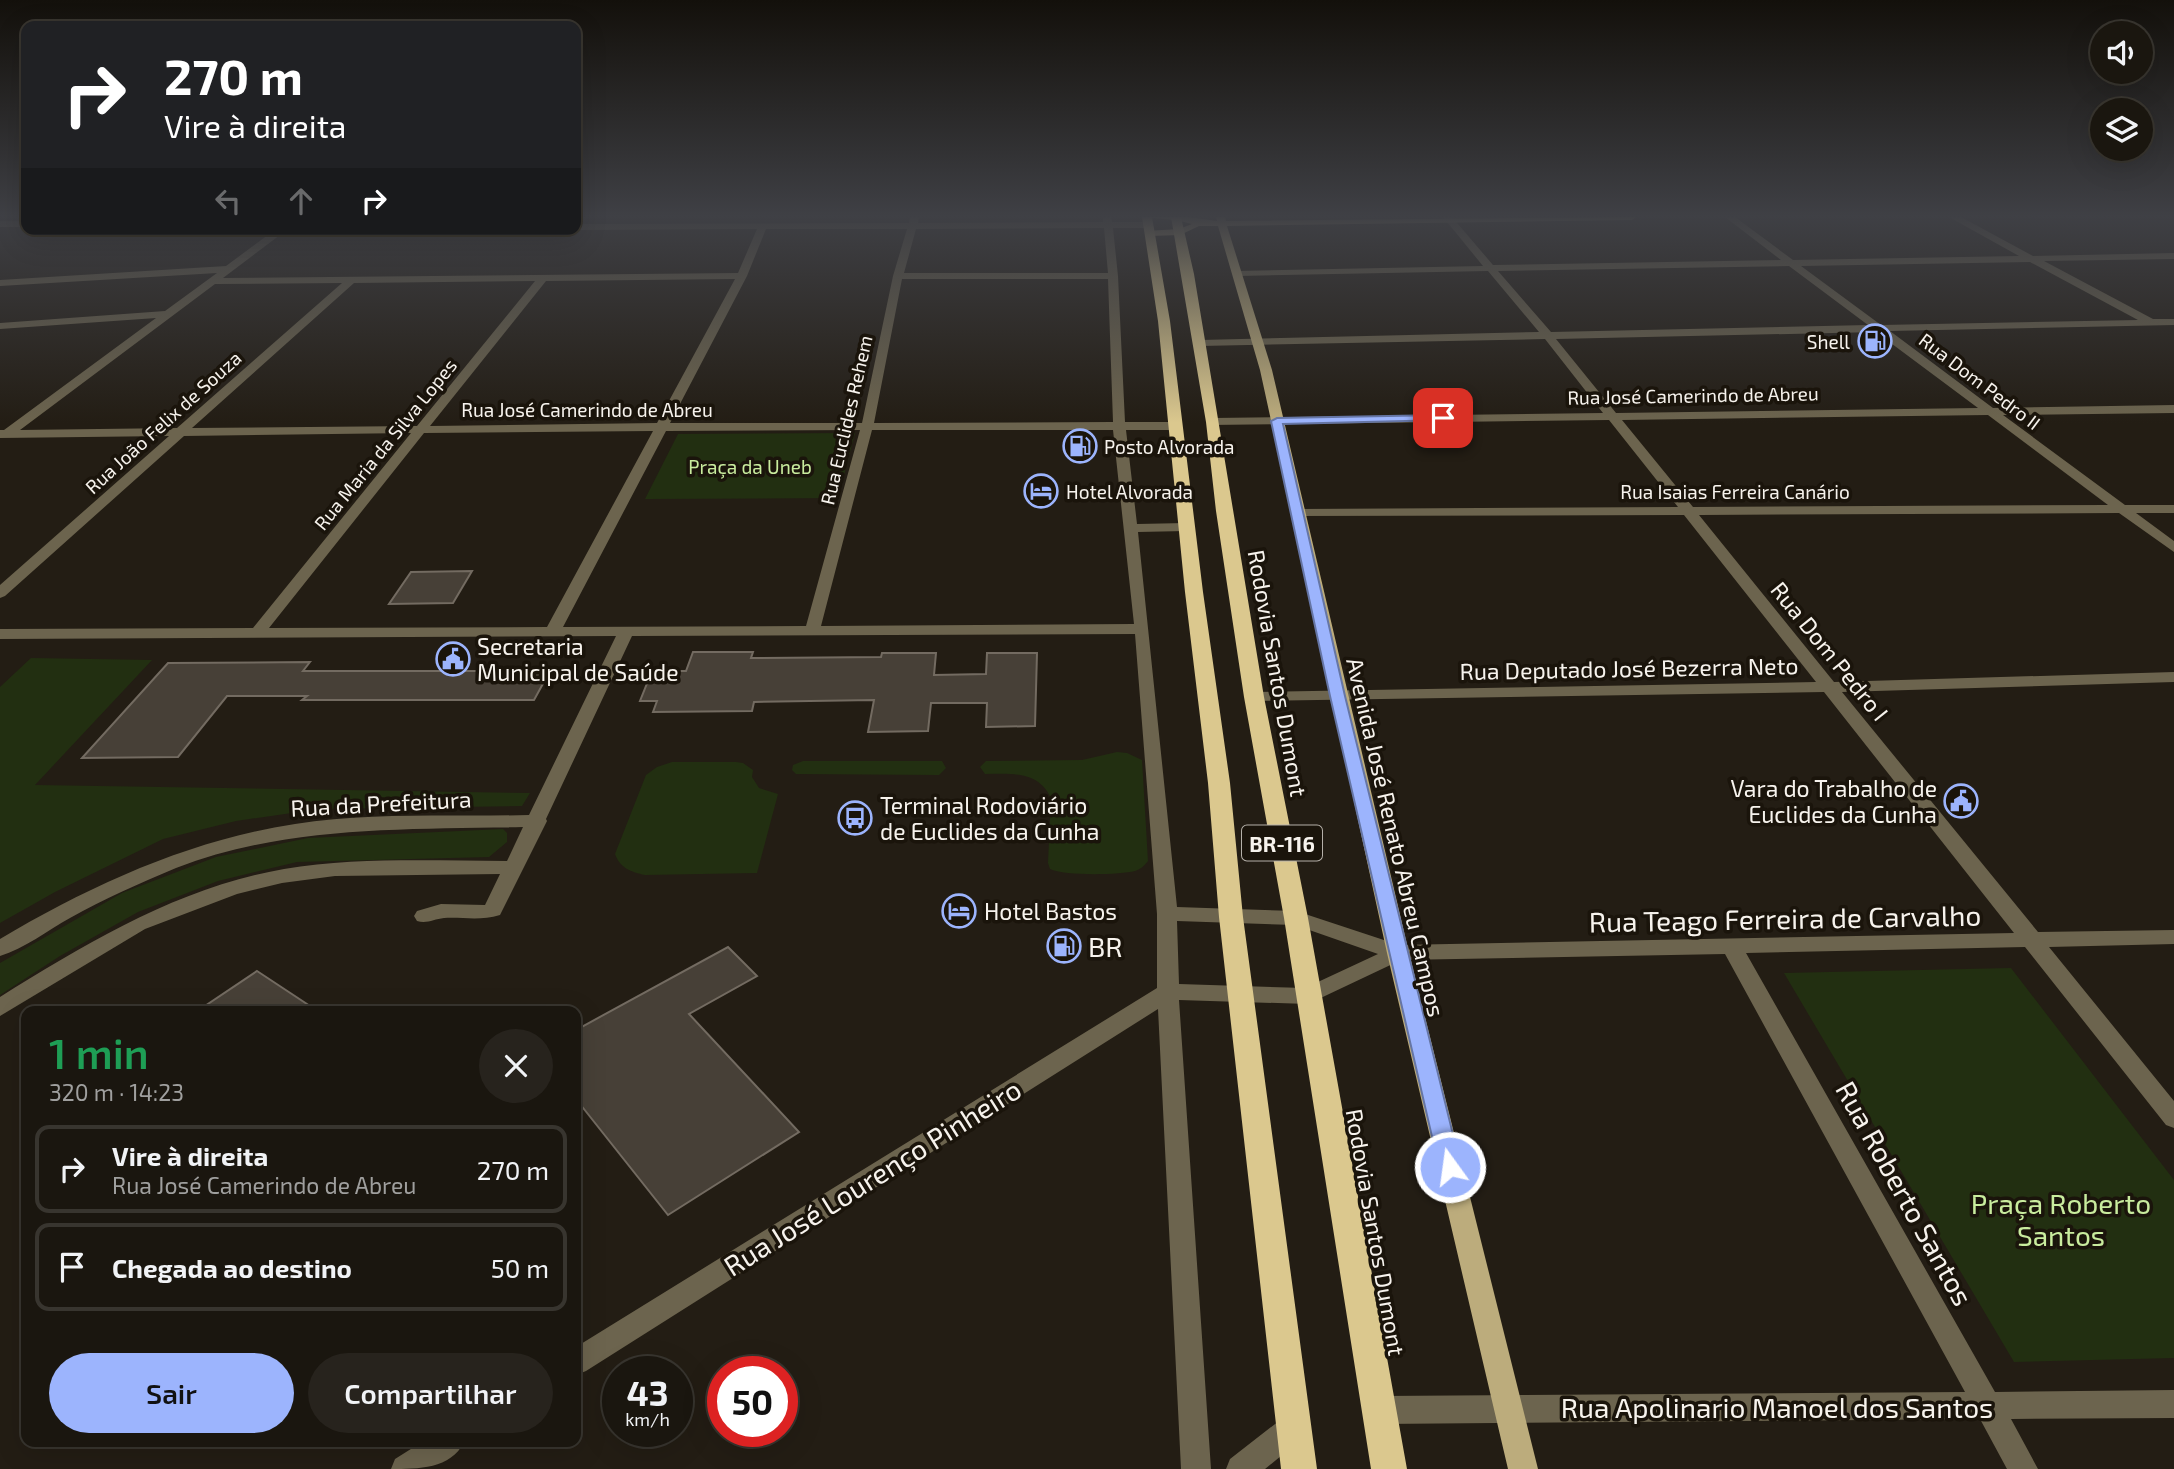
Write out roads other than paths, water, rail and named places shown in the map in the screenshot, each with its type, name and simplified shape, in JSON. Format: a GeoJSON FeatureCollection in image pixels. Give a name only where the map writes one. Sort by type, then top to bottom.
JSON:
{"type":"FeatureCollection","features":[{"type":"Feature","properties":{"kind":"highway","name":"BR-116"},"geometry":{"type":"LineString","coordinates":[[1158,286],[1219,783],[1231,916],[1299,1469]]}},
{"type":"Feature","properties":{"kind":"highway","name":"Rodovia Santos Dumont"},"geometry":{"type":"LineString","coordinates":[[1198,286],[1200,342],[1254,697],[1296,918],[1389,1469]]}},
{"type":"Feature","properties":{"kind":"main road","name":"Avenida José Renato Abreu Campos"},"geometry":{"type":"LineString","coordinates":[[1242,286],[1277,421],[1337,696],[1524,1469]]}},
{"type":"Feature","properties":{"kind":"street"},"geometry":{"type":"LineString","coordinates":[[4,434],[207,286]]}},
{"type":"Feature","properties":{"kind":"street","name":"Rua João Felix de Souza"},"geometry":{"type":"LineString","coordinates":[[0,593],[345,286]]}},
{"type":"Feature","properties":{"kind":"street","name":"Rua Maria da Silva Lopes"},"geometry":{"type":"LineString","coordinates":[[257,633],[537,286]]}},
{"type":"Feature","properties":{"kind":"street"},"geometry":{"type":"LineString","coordinates":[[552,633],[737,286]]}},
{"type":"Feature","properties":{"kind":"street","name":"Rua Euclides Rehem"},"geometry":{"type":"LineString","coordinates":[[812,631],[867,427],[896,286]]}},
{"type":"Feature","properties":{"kind":"street"},"geometry":{"type":"LineString","coordinates":[[1113,286],[1119,426],[1142,629],[1167,914],[1168,992],[1196,1469]]}},
{"type":"Feature","properties":{"kind":"street","name":"Rua Dom Pedro I"},"geometry":{"type":"LineString","coordinates":[[1505,286],[1831,687],[2174,1118]]}},
{"type":"Feature","properties":{"kind":"street","name":"Rua Dom Pedro II"},"geometry":{"type":"LineString","coordinates":[[1824,286],[2174,548]]}},
{"type":"Feature","properties":{"kind":"street"},"geometry":{"type":"LineString","coordinates":[[2082,286],[2174,334]]}},
{"type":"Feature","properties":{"kind":"street"},"geometry":{"type":"LineString","coordinates":[[0,326],[171,314]]}},
{"type":"Feature","properties":{"kind":"street"},"geometry":{"type":"LineString","coordinates":[[1200,342],[1549,337],[2174,322]]}},
{"type":"Feature","properties":{"kind":"street","name":"Rua José Camerindo de Abreu"},"geometry":{"type":"LineString","coordinates":[[1213,422],[2174,408]]}},
{"type":"Feature","properties":{"kind":"street","name":"Rua José Camerindo de Abreu"},"geometry":{"type":"LineString","coordinates":[[4,434],[661,427],[1175,426]]}},
{"type":"Feature","properties":{"kind":"street","name":"Rua Isaias Ferreira Canário"},"geometry":{"type":"LineString","coordinates":[[1297,513],[2174,509]]}},
{"type":"Feature","properties":{"kind":"street"},"geometry":{"type":"LineString","coordinates":[[1131,528],[1186,527]]}},
{"type":"Feature","properties":{"kind":"street"},"geometry":{"type":"LineString","coordinates":[[0,634],[1142,629]]}},
{"type":"Feature","properties":{"kind":"street"},"geometry":{"type":"LineString","coordinates":[[424,916],[441,910],[482,914],[493,910],[538,821],[626,632]]}},
{"type":"Feature","properties":{"kind":"street","name":"Rua Deputado José Bezerra Neto"},"geometry":{"type":"LineString","coordinates":[[1254,697],[1831,687],[2174,677]]}},
{"type":"Feature","properties":{"kind":"street","name":"Rua da Prefeitura"},"geometry":{"type":"LineString","coordinates":[[0,949],[78,903],[138,876],[209,851],[283,832],[334,826],[538,821]]}},
{"type":"Feature","properties":{"kind":"street"},"geometry":{"type":"LineString","coordinates":[[0,1008],[138,924],[257,882],[335,869],[514,867]]}},
{"type":"Feature","properties":{"kind":"street"},"geometry":{"type":"LineString","coordinates":[[1167,914],[1296,918],[1398,953]]}},
{"type":"Feature","properties":{"kind":"street","name":"Rua Teago Ferreira de Carvalho"},"geometry":{"type":"LineString","coordinates":[[1398,953],[2174,937]]}},
{"type":"Feature","properties":{"kind":"street","name":"Rua Roberto Santos"},"geometry":{"type":"LineString","coordinates":[[1732,947],[2023,1469]]}},
{"type":"Feature","properties":{"kind":"street"},"geometry":{"type":"LineString","coordinates":[[1168,992],[1308,996],[1398,953]]}},
{"type":"Feature","properties":{"kind":"street","name":"Rua José Lourenço Pinheiro"},"geometry":{"type":"LineString","coordinates":[[581,1359],[1168,992]]}},
{"type":"Feature","properties":{"kind":"street","name":"Rua Apolinario Manoel dos Santos"},"geometry":{"type":"LineString","coordinates":[[1380,1410],[2174,1404]]}},
{"type":"Feature","properties":{"kind":"street"},"geometry":{"type":"LineString","coordinates":[[1241,1469],[1294,1427]]}},
{"type":"Feature","properties":{"kind":"street"},"geometry":{"type":"LineString","coordinates":[[405,1469],[441,1447]]}},
{"type":"Feature","properties":{"kind":"place","name":"Shell"},"geometry":{"type":"Point","coordinates":[1875,341]}},
{"type":"Feature","properties":{"kind":"place","name":"Posto Alvorada"},"geometry":{"type":"Point","coordinates":[1080,446]}},
{"type":"Feature","properties":{"kind":"place","name":"Hotel Alvorada"},"geometry":{"type":"Point","coordinates":[1041,491]}},
{"type":"Feature","properties":{"kind":"place","name":"Secretaria Municipal de Saúde"},"geometry":{"type":"Point","coordinates":[453,659]}},
{"type":"Feature","properties":{"kind":"place","name":"Vara do Trabalho de Euclides da Cunha"},"geometry":{"type":"Point","coordinates":[1961,801]}},
{"type":"Feature","properties":{"kind":"place","name":"Terminal Rodoviário de Euclides da Cunha"},"geometry":{"type":"Point","coordinates":[855,818]}},
{"type":"Feature","properties":{"kind":"place","name":"Hotel Bastos"},"geometry":{"type":"Point","coordinates":[959,911]}},
{"type":"Feature","properties":{"kind":"place","name":"BR"},"geometry":{"type":"Point","coordinates":[1064,946]}},
{"type":"Feature","properties":{"kind":"park label","name":"Praça da Uneb"},"geometry":{"type":"Point","coordinates":[750,466]}},
{"type":"Feature","properties":{"kind":"park label","name":"Praça Roberto Santos"},"geometry":{"type":"Point","coordinates":[2061,1219]}}]}
